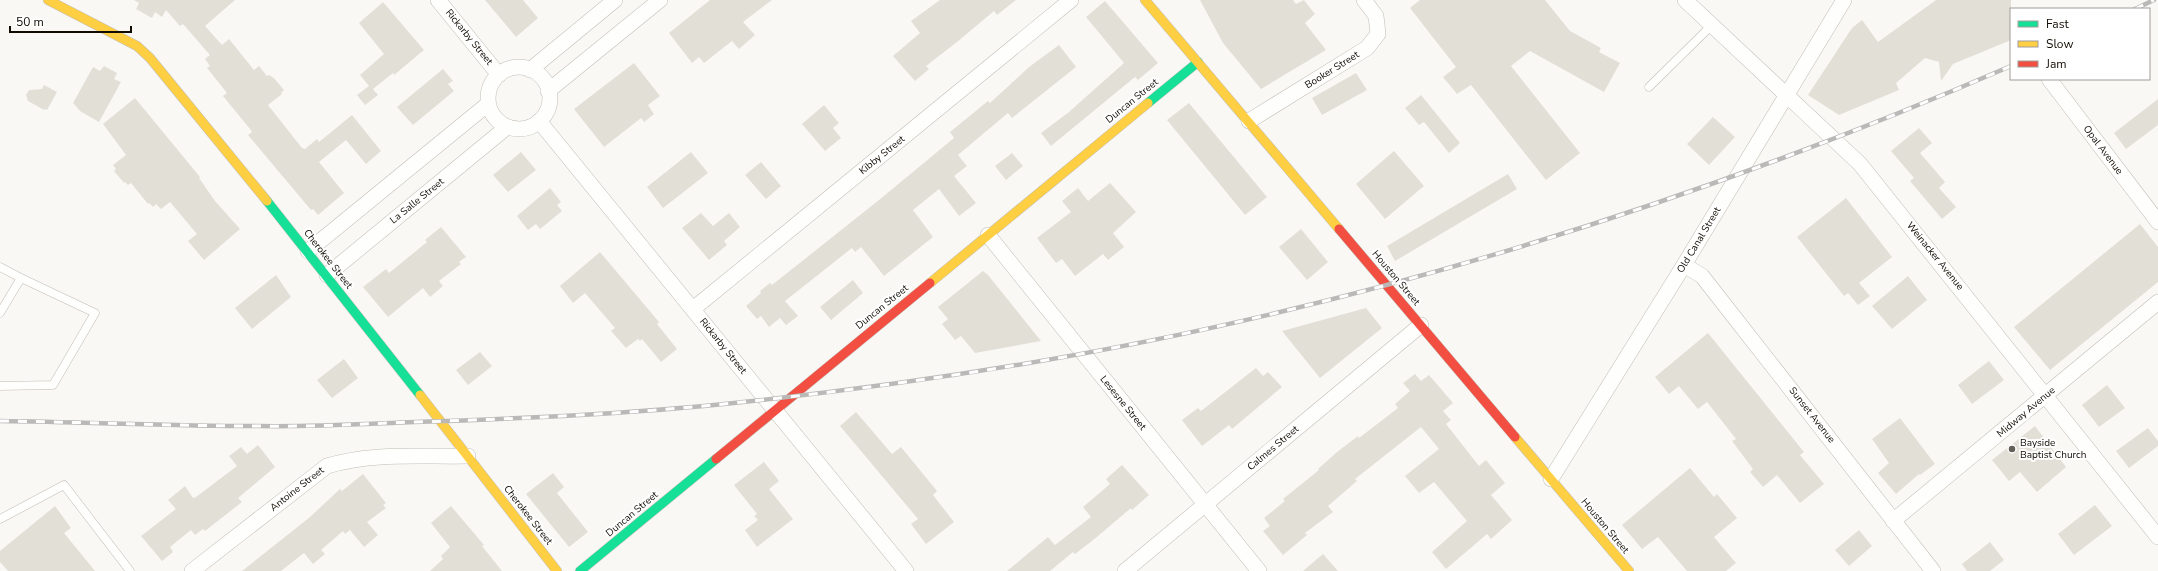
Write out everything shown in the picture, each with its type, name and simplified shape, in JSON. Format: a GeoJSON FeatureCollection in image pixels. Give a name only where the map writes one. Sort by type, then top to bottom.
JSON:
{"type":"FeatureCollection","features":[{"type":"Feature","properties":{"kind":"street","name":"Cherokee Street"},"geometry":{"type":"LineString","coordinates":[[48,0],[137,46],[150,58],[308,251],[557,571]]}},
{"type":"Feature","properties":{"kind":"street","name":"Rickarby Street"},"geometry":{"type":"LineString","coordinates":[[438,0],[500,74]]}},
{"type":"Feature","properties":{"kind":"street"},"geometry":{"type":"LineString","coordinates":[[530,70],[614,0]]}},
{"type":"Feature","properties":{"kind":"street"},"geometry":{"type":"LineString","coordinates":[[548,91],[660,0]]}},
{"type":"Feature","properties":{"kind":"street","name":"Kibby Street"},"geometry":{"type":"LineString","coordinates":[[693,309],[1072,0]]}},
{"type":"Feature","properties":{"kind":"street","name":"Houston Street"},"geometry":{"type":"LineString","coordinates":[[1145,0],[1629,571]]}},
{"type":"Feature","properties":{"kind":"street","name":"Booker Street"},"geometry":{"type":"LineString","coordinates":[[1249,121],[1367,48],[1378,34],[1376,16],[1364,0]]}},
{"type":"Feature","properties":{"kind":"street","name":"Weinacker Avenue"},"geometry":{"type":"LineString","coordinates":[[1685,0],[1860,164],[2158,537]]}},
{"type":"Feature","properties":{"kind":"street","name":"Old Canal Street"},"geometry":{"type":"LineString","coordinates":[[1551,479],[1684,265],[1844,0]]}},
{"type":"Feature","properties":{"kind":"street","name":"Duncan Street"},"geometry":{"type":"LineString","coordinates":[[580,571],[1198,62]]}},
{"type":"Feature","properties":{"kind":"street"},"geometry":{"type":"LineString","coordinates":[[514,68],[530,70],[542,78],[548,91],[548,107],[539,121],[524,128],[507,127],[495,118],[488,104],[490,88],[500,74],[514,68]]}},
{"type":"Feature","properties":{"kind":"street","name":"Opal Avenue"},"geometry":{"type":"LineString","coordinates":[[2050,80],[2158,222]]}},
{"type":"Feature","properties":{"kind":"street"},"geometry":{"type":"LineString","coordinates":[[308,251],[488,104]]}},
{"type":"Feature","properties":{"kind":"street","name":"Rickarby Street"},"geometry":{"type":"LineString","coordinates":[[539,121],[906,571]]}},
{"type":"Feature","properties":{"kind":"street","name":"La Salle Street"},"geometry":{"type":"LineString","coordinates":[[326,275],[507,127]]}},
{"type":"Feature","properties":{"kind":"street","name":"Lesesne Street"},"geometry":{"type":"LineString","coordinates":[[988,235],[1259,571]]}},
{"type":"Feature","properties":{"kind":"street","name":"Sunset Avenue"},"geometry":{"type":"LineString","coordinates":[[1684,265],[1702,276],[1933,571]]}},
{"type":"Feature","properties":{"kind":"street","name":"Midway Avenue"},"geometry":{"type":"LineString","coordinates":[[1893,521],[2158,302]]}},
{"type":"Feature","properties":{"kind":"street","name":"Calmes Street"},"geometry":{"type":"LineString","coordinates":[[1125,571],[1421,325]]}},
{"type":"Feature","properties":{"kind":"street","name":"Antoine Street"},"geometry":{"type":"LineString","coordinates":[[192,571],[327,466],[345,460],[369,457],[468,456]]}},
{"type":"Feature","properties":{"kind":"lane"},"geometry":{"type":"LineString","coordinates":[[1648,87],[1712,26]]}},
{"type":"Feature","properties":{"kind":"lane"},"geometry":{"type":"LineString","coordinates":[[0,267],[95,313],[53,385],[0,386]]}},
{"type":"Feature","properties":{"kind":"lane"},"geometry":{"type":"LineString","coordinates":[[0,313],[21,278]]}},
{"type":"Feature","properties":{"kind":"lane"},"geometry":{"type":"LineString","coordinates":[[0,519],[64,485],[130,571]]}},
{"type":"Feature","properties":{"kind":"building"},"geometry":{"type":"Polygon","coordinates":[[[134,0],[235,0],[205,26],[222,45],[229,39],[254,70],[259,66],[267,76],[269,75],[274,78],[284,90],[281,93],[282,94],[268,105],[302,148],[305,149],[317,139],[319,142],[352,115],[381,151],[366,164],[346,140],[319,162],[344,193],[318,215],[313,209],[311,210],[248,135],[252,132],[223,96],[227,93],[207,68],[210,66],[205,59],[210,55],[183,24],[180,26],[166,10],[162,17],[155,12],[152,18],[136,9],[139,3],[134,0]]]}},
{"type":"Feature","properties":{"kind":"building"},"geometry":{"type":"Polygon","coordinates":[[[485,0],[523,0],[538,18],[516,37],[485,0]]]}},
{"type":"Feature","properties":{"kind":"building"},"geometry":{"type":"Polygon","coordinates":[[[710,0],[772,0],[743,22],[755,35],[739,49],[732,41],[704,63],[699,57],[692,63],[669,33],[710,0]]]}},
{"type":"Feature","properties":{"kind":"building"},"geometry":{"type":"Polygon","coordinates":[[[940,0],[1016,0],[997,15],[994,11],[926,66],[929,69],[915,81],[893,56],[920,33],[911,21],[940,0]]]}},
{"type":"Feature","properties":{"kind":"building"},"geometry":{"type":"Polygon","coordinates":[[[1200,0],[1293,0],[1296,4],[1304,0],[1315,14],[1305,23],[1326,50],[1261,89],[1223,43],[1200,0]]]}},
{"type":"Feature","properties":{"kind":"building"},"geometry":{"type":"Polygon","coordinates":[[[1420,0],[1545,0],[1570,31],[1601,48],[1599,52],[1620,63],[1604,92],[1530,51],[1511,66],[1580,153],[1546,180],[1471,85],[1457,94],[1443,77],[1456,67],[1410,8],[1420,0]]]}},
{"type":"Feature","properties":{"kind":"building"},"geometry":{"type":"Polygon","coordinates":[[[1936,0],[2011,0],[2010,40],[1953,64],[1941,81],[1939,62],[1925,58],[1896,83],[1899,90],[1839,115],[1808,95],[1852,28],[1862,20],[1878,42],[1936,0]]]}},
{"type":"Feature","properties":{"kind":"building"},"geometry":{"type":"Polygon","coordinates":[[[1105,1],[1158,63],[1138,80],[1135,77],[1051,146],[1041,133],[1069,112],[1124,63],[1086,17],[1105,1]]]}},
{"type":"Feature","properties":{"kind":"building"},"geometry":{"type":"Polygon","coordinates":[[[383,2],[424,50],[394,75],[393,73],[373,89],[378,95],[365,105],[357,95],[369,86],[360,75],[384,54],[359,23],[383,2]]]}},
{"type":"Feature","properties":{"kind":"building"},"geometry":{"type":"Polygon","coordinates":[[[1059,45],[1076,67],[1012,118],[1008,113],[958,155],[967,166],[954,176],[976,203],[959,216],[939,189],[913,210],[933,237],[884,276],[861,247],[855,252],[852,248],[785,301],[798,316],[786,325],[780,318],[769,327],[761,316],[757,319],[746,306],[761,293],[760,291],[770,283],[772,285],[879,200],[954,138],[950,132],[988,101],[990,103],[1029,67],[1059,45]]]}},
{"type":"Feature","properties":{"kind":"building"},"geometry":{"type":"Polygon","coordinates":[[[634,63],[660,96],[648,105],[654,114],[644,122],[641,118],[604,147],[574,109],[634,63]]]}},
{"type":"Feature","properties":{"kind":"building"},"geometry":{"type":"Polygon","coordinates":[[[104,66],[117,73],[114,79],[121,82],[99,122],[80,111],[73,103],[93,67],[100,71],[104,66]]]}},
{"type":"Feature","properties":{"kind":"building"},"geometry":{"type":"Polygon","coordinates":[[[443,69],[453,81],[448,84],[454,91],[413,125],[397,107],[443,69]]]}},
{"type":"Feature","properties":{"kind":"building"},"geometry":{"type":"Polygon","coordinates":[[[1356,73],[1367,90],[1322,115],[1312,98],[1356,73]]]}},
{"type":"Feature","properties":{"kind":"building"},"geometry":{"type":"Polygon","coordinates":[[[44,85],[57,92],[47,110],[44,110],[28,101],[26,95],[29,90],[42,89],[44,85]]]}},
{"type":"Feature","properties":{"kind":"building"},"geometry":{"type":"Polygon","coordinates":[[[1421,95],[1460,143],[1449,153],[1424,122],[1419,125],[1405,108],[1421,95]]]}},
{"type":"Feature","properties":{"kind":"building"},"geometry":{"type":"Polygon","coordinates":[[[135,98],[200,177],[199,178],[215,201],[240,229],[204,260],[188,241],[197,234],[170,202],[161,209],[156,204],[153,207],[149,203],[148,204],[131,183],[128,185],[125,182],[124,183],[114,171],[116,169],[113,165],[126,155],[103,124],[135,98]]]}},
{"type":"Feature","properties":{"kind":"building"},"geometry":{"type":"Polygon","coordinates":[[[2158,99],[2158,125],[2126,149],[2114,133],[2158,99]]]}},
{"type":"Feature","properties":{"kind":"building"},"geometry":{"type":"Polygon","coordinates":[[[1189,103],[1267,197],[1245,215],[1167,120],[1189,103]]]}},
{"type":"Feature","properties":{"kind":"building"},"geometry":{"type":"Polygon","coordinates":[[[824,105],[839,123],[833,128],[841,138],[825,151],[802,124],[824,105]]]}},
{"type":"Feature","properties":{"kind":"building"},"geometry":{"type":"Polygon","coordinates":[[[1713,117],[1735,137],[1709,165],[1687,144],[1713,117]]]}},
{"type":"Feature","properties":{"kind":"building"},"geometry":{"type":"Polygon","coordinates":[[[1919,128],[1932,143],[1920,153],[1945,182],[1939,188],[1956,207],[1942,219],[1910,181],[1914,178],[1891,151],[1919,128]]]}},
{"type":"Feature","properties":{"kind":"building"},"geometry":{"type":"Polygon","coordinates":[[[1394,151],[1424,186],[1385,219],[1356,184],[1394,151]]]}},
{"type":"Feature","properties":{"kind":"building"},"geometry":{"type":"Polygon","coordinates":[[[521,152],[536,170],[508,192],[493,175],[521,152]]]}},
{"type":"Feature","properties":{"kind":"building"},"geometry":{"type":"Polygon","coordinates":[[[691,152],[708,173],[663,208],[647,187],[691,152]]]}},
{"type":"Feature","properties":{"kind":"building"},"geometry":{"type":"Polygon","coordinates":[[[1012,153],[1023,166],[1006,180],[995,166],[1012,153]]]}},
{"type":"Feature","properties":{"kind":"building"},"geometry":{"type":"Polygon","coordinates":[[[761,162],[781,186],[766,199],[745,175],[761,162]]]}},
{"type":"Feature","properties":{"kind":"building"},"geometry":{"type":"Polygon","coordinates":[[[1508,174],[1517,189],[1395,261],[1387,246],[1508,174]]]}},
{"type":"Feature","properties":{"kind":"building"},"geometry":{"type":"Polygon","coordinates":[[[1110,183],[1136,212],[1113,233],[1124,247],[1108,260],[1103,254],[1075,276],[1062,259],[1056,263],[1037,238],[1071,212],[1062,201],[1078,188],[1088,201],[1110,183]]]}},
{"type":"Feature","properties":{"kind":"building"},"geometry":{"type":"Polygon","coordinates":[[[550,188],[561,202],[557,205],[562,211],[540,229],[536,224],[528,230],[517,216],[550,188]]]}},
{"type":"Feature","properties":{"kind":"building"},"geometry":{"type":"Polygon","coordinates":[[[1846,198],[1892,257],[1859,283],[1870,296],[1858,305],[1848,293],[1844,296],[1797,237],[1846,198]]]}},
{"type":"Feature","properties":{"kind":"building"},"geometry":{"type":"Polygon","coordinates":[[[701,213],[713,226],[729,213],[740,227],[724,241],[727,245],[709,260],[682,228],[701,213]]]}},
{"type":"Feature","properties":{"kind":"building"},"geometry":{"type":"Polygon","coordinates":[[[2140,224],[2158,247],[2158,282],[2050,370],[2014,327],[2140,224]]]}},
{"type":"Feature","properties":{"kind":"building"},"geometry":{"type":"Polygon","coordinates":[[[441,227],[466,257],[459,262],[461,264],[439,281],[443,286],[430,297],[423,288],[388,317],[363,287],[386,269],[389,273],[427,242],[425,240],[441,227]]]}},
{"type":"Feature","properties":{"kind":"building"},"geometry":{"type":"Polygon","coordinates":[[[1301,229],[1328,262],[1307,280],[1279,247],[1301,229]]]}},
{"type":"Feature","properties":{"kind":"building"},"geometry":{"type":"Polygon","coordinates":[[[600,252],[659,322],[657,324],[677,349],[661,362],[642,339],[640,341],[638,339],[626,348],[611,331],[615,328],[585,293],[573,303],[560,286],[600,252]]]}},
{"type":"Feature","properties":{"kind":"building"},"geometry":{"type":"Polygon","coordinates":[[[983,271],[988,275],[1041,341],[975,353],[961,336],[955,340],[942,324],[948,319],[938,307],[983,271]]]}},
{"type":"Feature","properties":{"kind":"building"},"geometry":{"type":"Polygon","coordinates":[[[276,275],[291,297],[252,329],[235,308],[276,275]]]}},
{"type":"Feature","properties":{"kind":"building"},"geometry":{"type":"Polygon","coordinates":[[[1908,276],[1927,300],[1892,329],[1872,306],[1908,276]]]}},
{"type":"Feature","properties":{"kind":"building"},"geometry":{"type":"Polygon","coordinates":[[[853,280],[863,293],[831,320],[820,307],[853,280]]]}},
{"type":"Feature","properties":{"kind":"building"},"geometry":{"type":"Polygon","coordinates":[[[1366,308],[1382,328],[1320,378],[1282,331],[1366,308]]]}},
{"type":"Feature","properties":{"kind":"building"},"geometry":{"type":"Polygon","coordinates":[[[1708,333],[1804,452],[1800,455],[1824,484],[1800,503],[1777,475],[1763,487],[1750,472],[1753,469],[1732,441],[1736,439],[1707,402],[1698,409],[1679,386],[1669,394],[1655,377],[1708,333]]]}},
{"type":"Feature","properties":{"kind":"building"},"geometry":{"type":"Polygon","coordinates":[[[480,352],[492,366],[468,385],[456,370],[480,352]]]}},
{"type":"Feature","properties":{"kind":"building"},"geometry":{"type":"Polygon","coordinates":[[[344,359],[358,378],[332,398],[317,380],[344,359]]]}},
{"type":"Feature","properties":{"kind":"building"},"geometry":{"type":"Polygon","coordinates":[[[1989,361],[2004,380],[1972,404],[1958,385],[1989,361]]]}},
{"type":"Feature","properties":{"kind":"building"},"geometry":{"type":"Polygon","coordinates":[[[1256,368],[1263,376],[1268,372],[1282,387],[1232,429],[1229,425],[1202,446],[1182,420],[1198,408],[1201,411],[1256,368]]]}},
{"type":"Feature","properties":{"kind":"building"},"geometry":{"type":"Polygon","coordinates":[[[1415,374],[1421,381],[1429,375],[1453,403],[1443,411],[1451,420],[1446,424],[1479,466],[1486,460],[1505,483],[1491,495],[1512,520],[1491,539],[1487,534],[1446,569],[1432,552],[1467,521],[1434,482],[1419,493],[1405,476],[1439,449],[1421,427],[1355,479],[1357,481],[1328,506],[1333,512],[1305,533],[1307,535],[1283,555],[1263,531],[1270,526],[1264,518],[1285,501],[1283,499],[1319,470],[1318,469],[1337,452],[1358,436],[1359,438],[1398,408],[1395,404],[1410,391],[1403,383],[1415,374]]]}},
{"type":"Feature","properties":{"kind":"building"},"geometry":{"type":"Polygon","coordinates":[[[2107,385],[2125,408],[2099,427],[2082,405],[2107,385]]]}},
{"type":"Feature","properties":{"kind":"building"},"geometry":{"type":"Polygon","coordinates":[[[856,412],[892,454],[901,447],[937,491],[933,495],[954,522],[926,544],[911,524],[918,519],[840,426],[856,412]]]}},
{"type":"Feature","properties":{"kind":"building"},"geometry":{"type":"Polygon","coordinates":[[[1900,418],[1935,464],[1920,475],[1919,474],[1896,494],[1878,473],[1889,463],[1872,439],[1900,418]]]}},
{"type":"Feature","properties":{"kind":"building"},"geometry":{"type":"Polygon","coordinates":[[[2035,426],[2066,467],[2037,492],[2020,472],[2009,481],[1992,460],[2035,426]]]}},
{"type":"Feature","properties":{"kind":"building"},"geometry":{"type":"Polygon","coordinates":[[[2148,428],[2158,441],[2158,446],[2129,468],[2116,451],[2148,428]]]}},
{"type":"Feature","properties":{"kind":"building"},"geometry":{"type":"Polygon","coordinates":[[[258,445],[275,467],[238,498],[242,502],[205,531],[203,529],[195,535],[191,530],[170,547],[173,552],[162,561],[141,536],[176,509],[168,500],[185,486],[193,498],[196,497],[237,466],[229,456],[241,447],[247,454],[258,445]]]}},
{"type":"Feature","properties":{"kind":"building"},"geometry":{"type":"Polygon","coordinates":[[[764,462],[779,481],[769,489],[793,519],[757,547],[745,530],[758,520],[754,516],[757,514],[734,485],[764,462]]]}},
{"type":"Feature","properties":{"kind":"building"},"geometry":{"type":"Polygon","coordinates":[[[1122,465],[1149,495],[1092,541],[1075,554],[1073,552],[1050,571],[1007,571],[1048,537],[1055,545],[1091,517],[1083,507],[1110,484],[1106,479],[1122,465]]]}},
{"type":"Feature","properties":{"kind":"building"},"geometry":{"type":"Polygon","coordinates":[[[1690,468],[1714,497],[1717,494],[1737,518],[1714,537],[1736,563],[1726,571],[1687,571],[1658,537],[1642,549],[1622,525],[1690,468]]]}},
{"type":"Feature","properties":{"kind":"building"},"geometry":{"type":"Polygon","coordinates":[[[553,473],[564,487],[557,493],[588,532],[569,547],[526,494],[553,473]]]}},
{"type":"Feature","properties":{"kind":"building"},"geometry":{"type":"Polygon","coordinates":[[[363,474],[386,503],[383,505],[386,508],[367,522],[378,535],[364,547],[350,530],[345,534],[343,531],[321,550],[325,554],[313,564],[304,553],[281,571],[242,571],[310,517],[340,489],[342,491],[363,474]]]}},
{"type":"Feature","properties":{"kind":"building"},"geometry":{"type":"Polygon","coordinates":[[[2095,505],[2112,526],[2074,555],[2058,534],[2095,505]]]}},
{"type":"Feature","properties":{"kind":"building"},"geometry":{"type":"Polygon","coordinates":[[[55,506],[71,528],[64,533],[95,571],[8,571],[0,562],[0,551],[55,506]]]}},
{"type":"Feature","properties":{"kind":"building"},"geometry":{"type":"Polygon","coordinates":[[[451,506],[484,545],[482,546],[502,571],[430,571],[443,559],[441,556],[450,547],[431,523],[451,506]]]}},
{"type":"Feature","properties":{"kind":"building"},"geometry":{"type":"Polygon","coordinates":[[[1859,530],[1872,546],[1849,566],[1835,550],[1859,530]]]}},
{"type":"Feature","properties":{"kind":"building"},"geometry":{"type":"Polygon","coordinates":[[[1990,542],[2004,560],[1990,571],[1967,571],[1962,564],[1990,542]]]}},
{"type":"Feature","properties":{"kind":"building"},"geometry":{"type":"Polygon","coordinates":[[[1323,554],[1338,571],[1303,571],[1323,554]]]}},
{"type":"Feature","properties":{"kind":"railway"},"geometry":{"type":"LineString","coordinates":[[2137,8],[2154,0]]}},
{"type":"Feature","properties":{"kind":"railway"},"geometry":{"type":"LineString","coordinates":[[0,421],[297,426],[487,420],[595,414],[704,406],[848,390],[1063,357],[1134,344],[1276,313],[1464,264],[1557,236],[1649,206],[1831,140],[2010,66]]}},
{"type":"Feature","properties":{"kind":"traffic: fast"},"geometry":{"type":"LineString","coordinates":[[1148,103],[1198,62]]}},
{"type":"Feature","properties":{"kind":"traffic: fast"},"geometry":{"type":"LineString","coordinates":[[267,201],[420,395]]}},
{"type":"Feature","properties":{"kind":"traffic: fast"},"geometry":{"type":"LineString","coordinates":[[580,571],[716,459]]}},
{"type":"Feature","properties":{"kind":"traffic: slow"},"geometry":{"type":"LineString","coordinates":[[48,0],[137,46],[150,58],[267,201]]}},
{"type":"Feature","properties":{"kind":"traffic: slow"},"geometry":{"type":"LineString","coordinates":[[1145,0],[1339,229]]}},
{"type":"Feature","properties":{"kind":"traffic: slow"},"geometry":{"type":"LineString","coordinates":[[930,283],[1148,103]]}},
{"type":"Feature","properties":{"kind":"traffic: slow"},"geometry":{"type":"LineString","coordinates":[[420,395],[557,571]]}},
{"type":"Feature","properties":{"kind":"traffic: slow"},"geometry":{"type":"LineString","coordinates":[[1515,437],[1629,571]]}},
{"type":"Feature","properties":{"kind":"traffic: jam"},"geometry":{"type":"LineString","coordinates":[[1339,229],[1515,437]]}},
{"type":"Feature","properties":{"kind":"traffic: jam"},"geometry":{"type":"LineString","coordinates":[[716,459],[930,283]]}},
{"type":"Feature","properties":{"kind":"place","name":"Bayside Baptist Church"},"geometry":{"type":"Point","coordinates":[2012,449]}}]}
